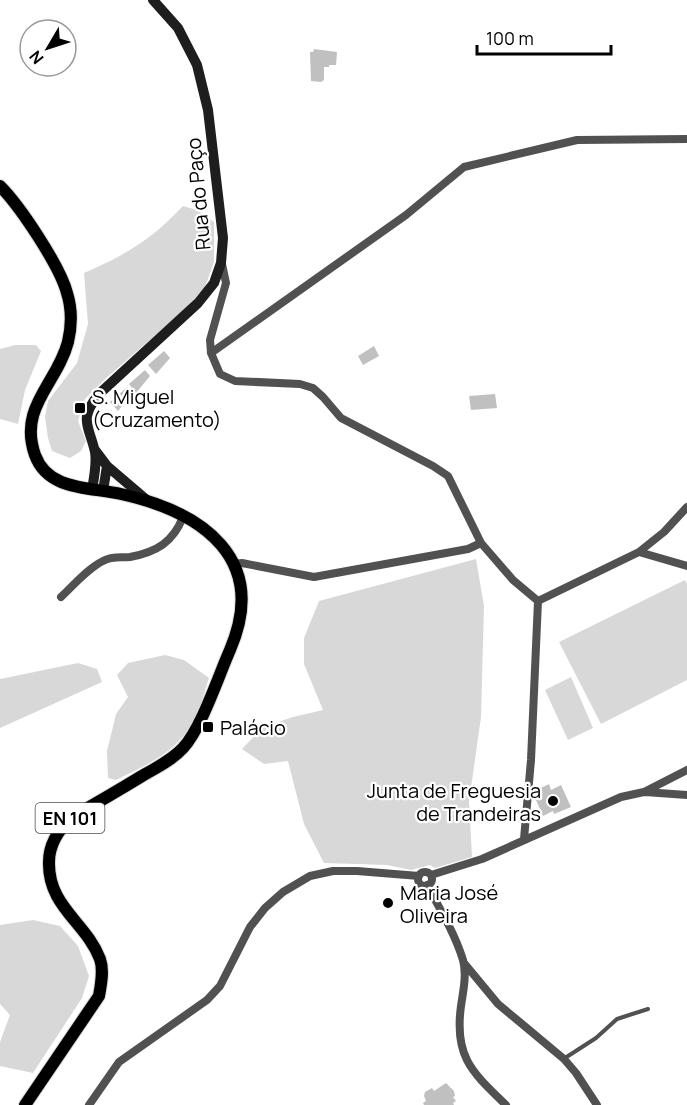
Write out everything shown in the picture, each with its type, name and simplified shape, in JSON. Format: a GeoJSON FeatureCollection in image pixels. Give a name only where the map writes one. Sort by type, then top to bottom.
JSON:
{"type":"FeatureCollection","features":[{"type":"Feature","properties":{"kind":"main road","name":"EN 101"},"geometry":{"type":"LineString","coordinates":[[0,186],[12,199],[51,260],[67,290],[71,314],[71,328],[64,352],[33,410],[31,443],[37,459],[50,475],[60,482],[148,501],[200,526],[216,538],[234,564],[241,585],[242,609],[236,634],[195,731],[183,748],[166,762],[72,817],[61,827],[54,840],[49,857],[48,878],[57,898],[94,948],[101,962],[101,980],[99,996],[25,1105]]}},
{"type":"Feature","properties":{"kind":"street","name":"Rua do Paço"},"geometry":{"type":"LineString","coordinates":[[98,490],[94,450],[86,421],[90,405],[99,394],[198,303],[214,283],[221,262],[223,238],[208,110],[197,65],[178,28],[153,0]]}},
{"type":"Feature","properties":{"kind":"street"},"geometry":{"type":"LineString","coordinates":[[211,353],[406,216],[464,167],[577,140],[687,139]]}},
{"type":"Feature","properties":{"kind":"street"},"geometry":{"type":"LineString","coordinates":[[221,262],[226,283],[210,340],[211,353],[220,374],[235,381],[300,384],[313,388],[340,418],[448,476],[481,543],[513,580],[538,601]]}},
{"type":"Feature","properties":{"kind":"street"},"geometry":{"type":"LineString","coordinates":[[94,450],[107,466],[148,501]]}},
{"type":"Feature","properties":{"kind":"street"},"geometry":{"type":"LineString","coordinates":[[98,490],[106,480],[107,466]]}},
{"type":"Feature","properties":{"kind":"street"},"geometry":{"type":"LineString","coordinates":[[538,601],[639,552],[663,532],[687,507]]}},
{"type":"Feature","properties":{"kind":"street"},"geometry":{"type":"LineString","coordinates":[[61,597],[101,561],[141,554],[170,540],[178,530],[183,517]]}},
{"type":"Feature","properties":{"kind":"street"},"geometry":{"type":"LineString","coordinates":[[234,564],[242,563],[314,577],[468,549],[481,543]]}},
{"type":"Feature","properties":{"kind":"street"},"geometry":{"type":"LineString","coordinates":[[639,552],[687,566]]}},
{"type":"Feature","properties":{"kind":"street"},"geometry":{"type":"LineString","coordinates":[[524,839],[531,760],[538,601]]}},
{"type":"Feature","properties":{"kind":"street"},"geometry":{"type":"LineString","coordinates":[[89,1105],[119,1062],[207,1000],[220,986],[250,927],[265,908],[283,892],[310,876],[333,871],[419,876],[424,872],[431,875],[482,859],[621,797],[644,792],[687,770]]}},
{"type":"Feature","properties":{"kind":"street"},"geometry":{"type":"LineString","coordinates":[[644,792],[687,795]]}},
{"type":"Feature","properties":{"kind":"street"},"geometry":{"type":"LineString","coordinates":[[427,885],[431,882],[431,875]]}},
{"type":"Feature","properties":{"kind":"street"},"geometry":{"type":"LineString","coordinates":[[419,876],[420,883],[427,885],[447,922],[463,962],[498,1004],[564,1059],[597,1105]]}},
{"type":"Feature","properties":{"kind":"street"},"geometry":{"type":"LineString","coordinates":[[463,962],[460,1041],[466,1059],[476,1076],[506,1105]]}},
{"type":"Feature","properties":{"kind":"lane"},"geometry":{"type":"LineString","coordinates":[[564,1059],[596,1038],[616,1019],[648,1009]]}},
{"type":"Feature","properties":{"kind":"shaded area"},"geometry":{"type":"Polygon","coordinates":[[[183,206],[197,210],[214,222],[214,262],[205,287],[185,309],[85,399],[78,421],[86,441],[81,451],[70,458],[52,451],[45,417],[48,401],[77,363],[88,324],[84,273],[113,260],[138,245],[183,206]]]}},
{"type":"Feature","properties":{"kind":"shaded area"},"geometry":{"type":"Polygon","coordinates":[[[15,345],[36,345],[41,351],[25,390],[18,424],[0,419],[0,349],[15,345]]]}},
{"type":"Feature","properties":{"kind":"shaded area"},"geometry":{"type":"Polygon","coordinates":[[[476,559],[484,606],[481,717],[469,802],[472,857],[435,868],[430,865],[411,870],[387,865],[324,863],[304,824],[288,761],[264,764],[242,749],[263,727],[323,710],[304,664],[304,638],[319,601],[476,559]]]}},
{"type":"Feature","properties":{"kind":"shaded area"},"geometry":{"type":"Polygon","coordinates":[[[685,580],[687,584],[687,680],[601,724],[559,642],[685,580]]]}},
{"type":"Feature","properties":{"kind":"shaded area"},"geometry":{"type":"Polygon","coordinates":[[[165,655],[184,660],[209,678],[196,717],[178,742],[159,757],[116,780],[108,778],[107,751],[116,714],[128,697],[117,675],[128,663],[165,655]]]}},
{"type":"Feature","properties":{"kind":"shaded area"},"geometry":{"type":"Polygon","coordinates":[[[78,663],[97,669],[102,682],[0,728],[0,679],[78,663]]]}},
{"type":"Feature","properties":{"kind":"shaded area"},"geometry":{"type":"Polygon","coordinates":[[[571,677],[593,728],[568,740],[545,690],[571,677]]]}},
{"type":"Feature","properties":{"kind":"shaded area"},"geometry":{"type":"Polygon","coordinates":[[[33,920],[60,926],[78,946],[89,976],[82,998],[33,1073],[0,1066],[0,1042],[10,1015],[0,1004],[0,925],[33,920]]]}},
{"type":"Feature","properties":{"kind":"building"},"geometry":{"type":"Polygon","coordinates":[[[314,49],[337,52],[336,65],[324,67],[324,80],[321,82],[311,81],[310,52],[314,49]]]}},
{"type":"Feature","properties":{"kind":"building"},"geometry":{"type":"Polygon","coordinates":[[[374,346],[379,356],[363,365],[358,356],[374,346]]]}},
{"type":"Feature","properties":{"kind":"building"},"geometry":{"type":"Polygon","coordinates":[[[164,351],[170,358],[156,374],[148,365],[164,351]]]}},
{"type":"Feature","properties":{"kind":"building"},"geometry":{"type":"Polygon","coordinates":[[[145,370],[150,376],[136,393],[129,384],[145,370]]]}},
{"type":"Feature","properties":{"kind":"building"},"geometry":{"type":"Polygon","coordinates":[[[126,388],[132,394],[118,411],[110,402],[126,388]]]}},
{"type":"Feature","properties":{"kind":"building"},"geometry":{"type":"Polygon","coordinates":[[[495,394],[497,408],[471,410],[469,396],[495,394]]]}},
{"type":"Feature","properties":{"kind":"building"},"geometry":{"type":"Polygon","coordinates":[[[549,784],[551,790],[561,785],[571,807],[543,816],[535,791],[549,784]]]}},
{"type":"Feature","properties":{"kind":"building"},"geometry":{"type":"Polygon","coordinates":[[[446,1083],[454,1091],[455,1096],[453,1097],[456,1101],[454,1105],[424,1105],[425,1092],[432,1088],[434,1091],[446,1083]]]}},
{"type":"Feature","properties":{"kind":"place","name":"S. Miguel (Cruzamento)"},"geometry":{"type":"Point","coordinates":[80,408]}},
{"type":"Feature","properties":{"kind":"place","name":"Palácio"},"geometry":{"type":"Point","coordinates":[208,727]}},
{"type":"Feature","properties":{"kind":"place","name":"Junta de Freguesia de Trandeiras"},"geometry":{"type":"Point","coordinates":[553,801]}},
{"type":"Feature","properties":{"kind":"place","name":"Maria José Oliveira"},"geometry":{"type":"Point","coordinates":[388,903]}}]}
